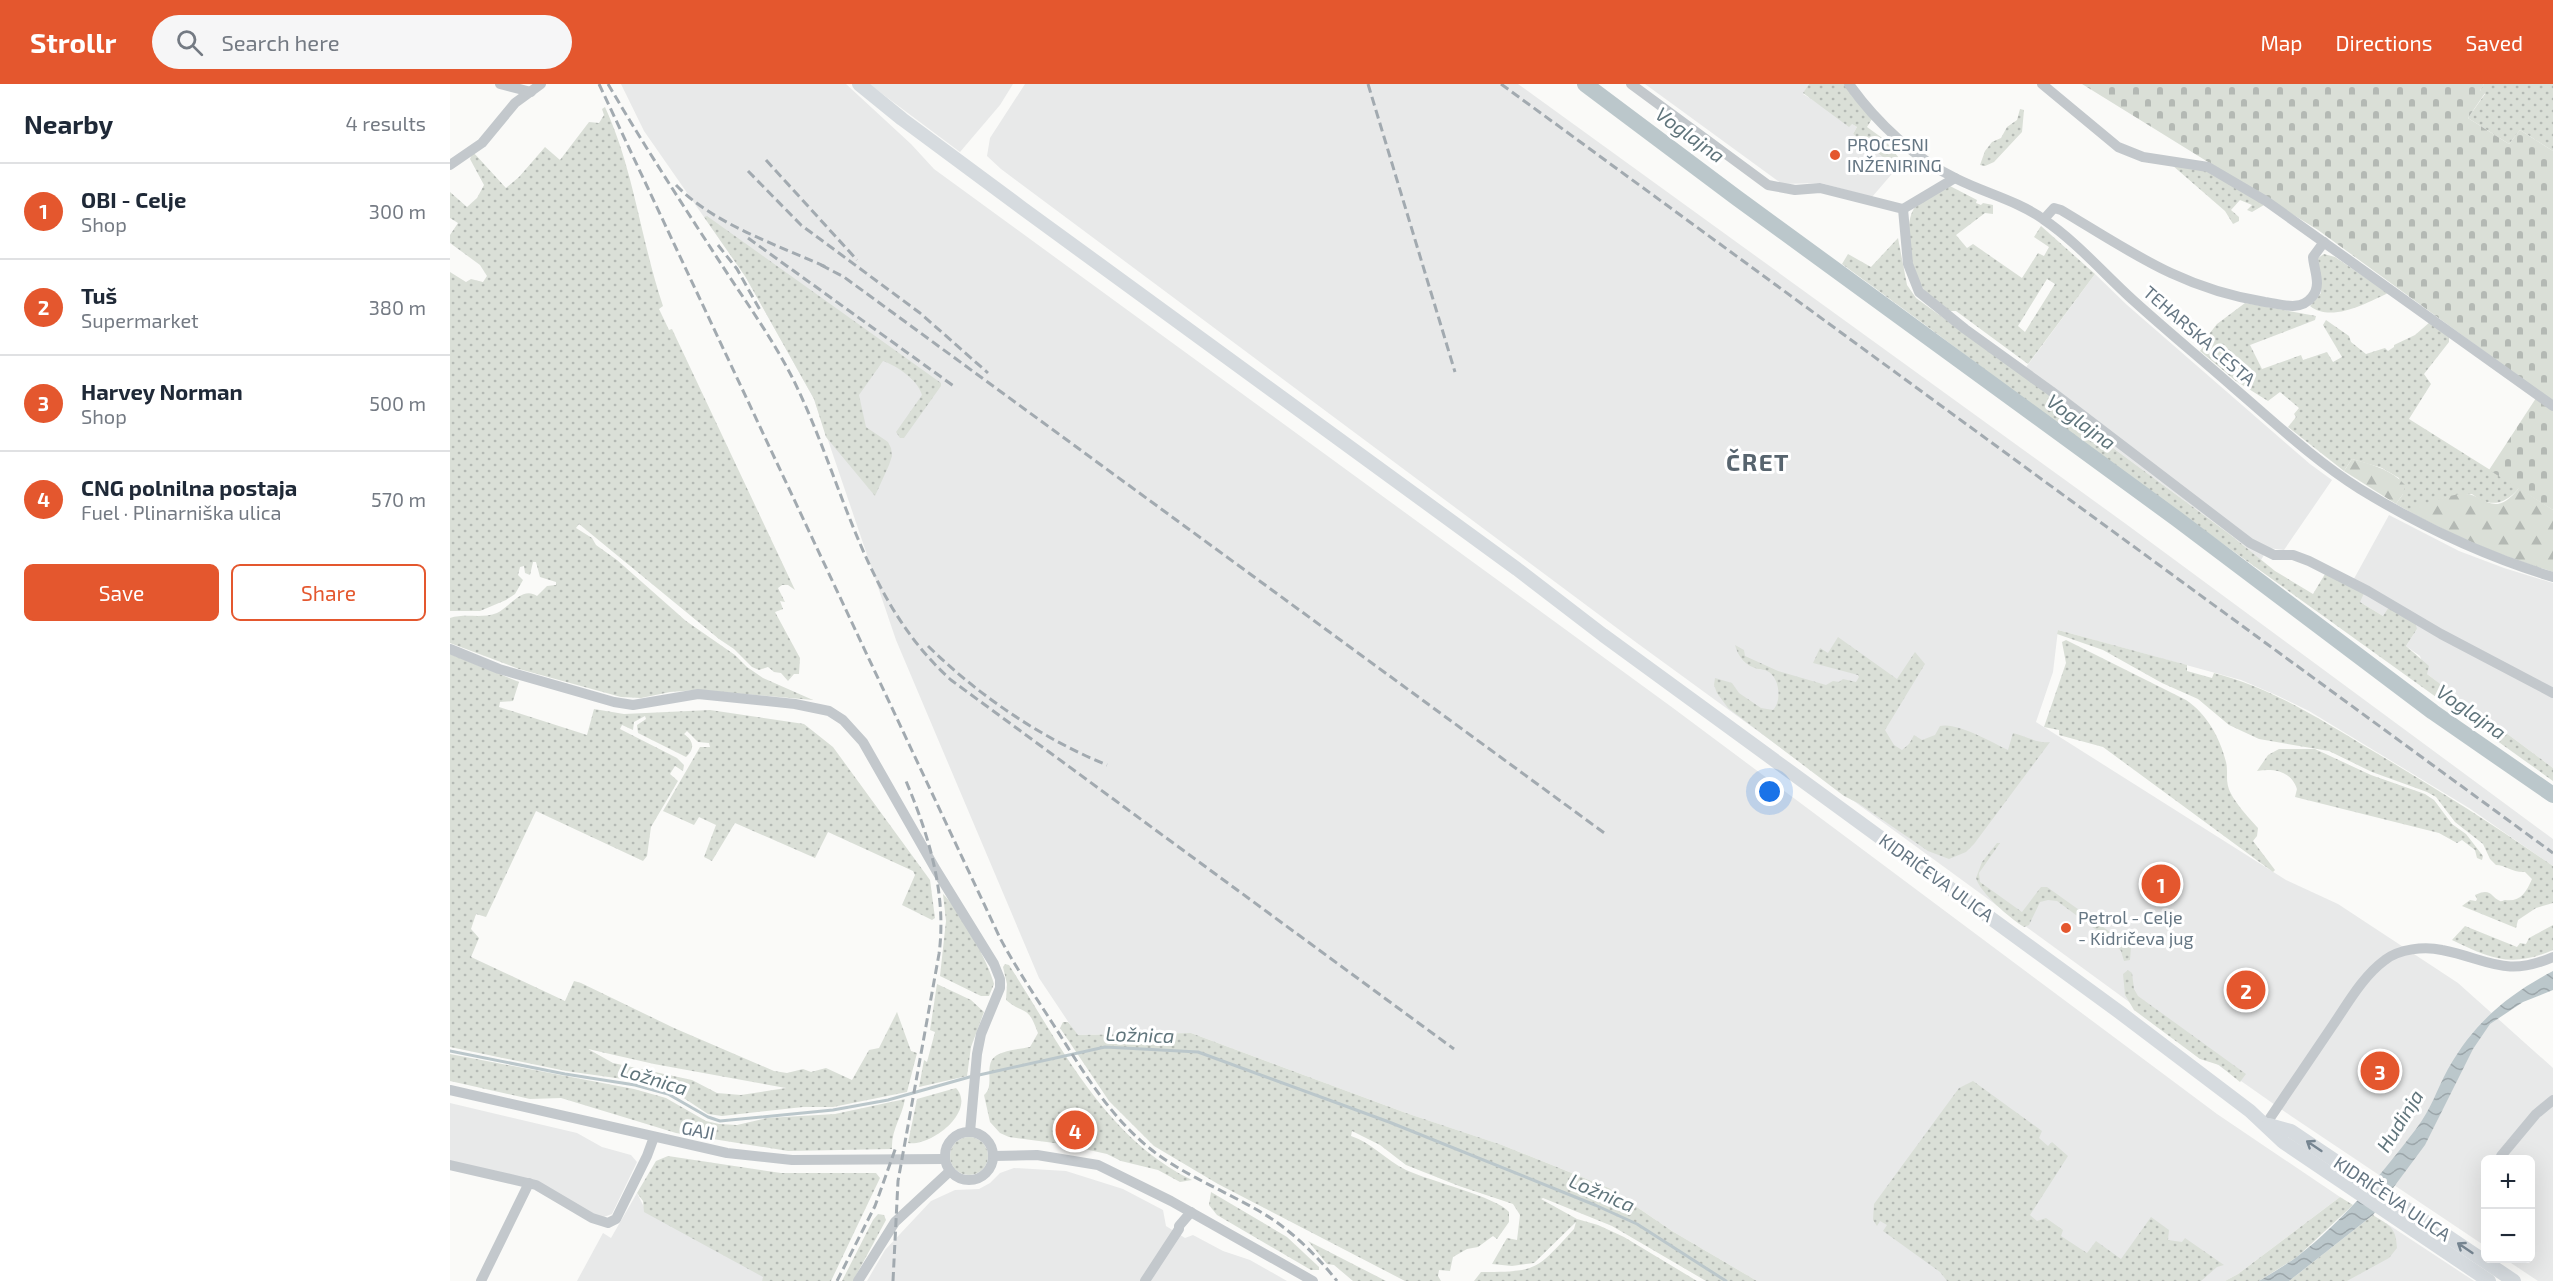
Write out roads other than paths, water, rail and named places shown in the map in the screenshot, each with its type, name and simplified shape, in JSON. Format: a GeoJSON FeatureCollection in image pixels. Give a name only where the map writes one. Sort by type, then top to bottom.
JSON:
{"type":"FeatureCollection","features":[{"type":"Feature","properties":{"kind":"main road","name":"KIDRIČEVA ULICA"},"geometry":{"type":"LineString","coordinates":[[859,84],[902,119],[1517,568],[1603,635],[2112,1008],[2266,1124],[2283,1142],[2354,1182],[2405,1216],[2514,1281]]}},
{"type":"Feature","properties":{"kind":"main road","name":"KIDRIČEVA ULICA"},"geometry":{"type":"LineString","coordinates":[[2405,1216],[2489,1281]]}},
{"type":"Feature","properties":{"kind":"street"},"geometry":{"type":"LineString","coordinates":[[500,84],[531,92]]}},
{"type":"Feature","properties":{"kind":"street"},"geometry":{"type":"LineString","coordinates":[[450,165],[482,143],[515,104],[541,84]]}},
{"type":"Feature","properties":{"kind":"street"},"geometry":{"type":"LineString","coordinates":[[1631,84],[1768,185],[1795,190],[1820,188],[1903,209],[1955,178]]}},
{"type":"Feature","properties":{"kind":"street","name":"TEHARSKA CESTA"},"geometry":{"type":"LineString","coordinates":[[1850,84],[1875,115],[1907,146],[1955,178],[2029,210],[2044,219],[2078,247],[2133,301],[2295,441],[2359,488],[2462,545],[2507,563],[2553,577]]}},
{"type":"Feature","properties":{"kind":"street"},"geometry":{"type":"LineString","coordinates":[[2044,85],[2118,147],[2143,157],[2208,167],[2266,201],[2553,406]]}},
{"type":"Feature","properties":{"kind":"street"},"geometry":{"type":"LineString","coordinates":[[2044,219],[2054,208],[2061,210],[2167,273],[2244,299],[2292,307],[2308,302],[2315,292],[2317,278],[2313,257],[2324,242]]}},
{"type":"Feature","properties":{"kind":"street"},"geometry":{"type":"LineString","coordinates":[[1903,209],[1906,257],[1919,292],[2241,536],[2274,555],[2293,555],[2309,561],[2553,693]]}},
{"type":"Feature","properties":{"kind":"street"},"geometry":{"type":"LineString","coordinates":[[450,649],[499,669],[614,702],[633,705],[698,694],[795,704],[829,711],[843,720],[863,742],[936,870],[994,964],[1000,979],[1000,988],[981,1034],[977,1054],[970,1132]]}},
{"type":"Feature","properties":{"kind":"street"},"geometry":{"type":"LineString","coordinates":[[2266,1124],[2343,1011],[2385,959],[2395,954],[2428,948],[2511,968],[2527,967],[2553,957]]}},
{"type":"Feature","properties":{"kind":"street","name":"GAJI"},"geometry":{"type":"LineString","coordinates":[[450,1090],[716,1151],[770,1158],[945,1159]]}},
{"type":"Feature","properties":{"kind":"street"},"geometry":{"type":"LineString","coordinates":[[2502,1155],[2536,1114],[2553,1100]]}},
{"type":"Feature","properties":{"kind":"street"},"geometry":{"type":"LineString","coordinates":[[970,1132],[980,1134],[987,1139],[994,1156],[988,1173],[975,1180],[960,1179],[950,1171],[945,1159],[948,1143],[954,1137],[970,1132]]}},
{"type":"Feature","properties":{"kind":"street"},"geometry":{"type":"LineString","coordinates":[[450,1165],[536,1185],[592,1218],[608,1223],[616,1219],[654,1137]]}},
{"type":"Feature","properties":{"kind":"street"},"geometry":{"type":"LineString","coordinates":[[994,1156],[1037,1155],[1098,1165],[1171,1201],[1313,1281]]}},
{"type":"Feature","properties":{"kind":"street"},"geometry":{"type":"LineString","coordinates":[[858,1281],[895,1222],[950,1171]]}},
{"type":"Feature","properties":{"kind":"street"},"geometry":{"type":"LineString","coordinates":[[481,1281],[529,1183]]}},
{"type":"Feature","properties":{"kind":"street"},"geometry":{"type":"LineString","coordinates":[[1145,1281],[1179,1226],[1191,1212]]}},
{"type":"Feature","properties":{"kind":"water"},"geometry":{"type":"Polygon","coordinates":[[[2553,971],[2553,990],[2523,1002],[2490,1024],[2473,1049],[2425,1145],[2373,1215],[2289,1281],[2259,1281],[2315,1242],[2346,1213],[2375,1180],[2421,1121],[2448,1069],[2480,1024],[2520,990],[2553,971]]]}},
{"type":"Feature","properties":{"kind":"waterway","name":"Voglajna"},"geometry":{"type":"LineString","coordinates":[[1585,84],[1737,198],[2177,519],[2433,712],[2553,795]]}},
{"type":"Feature","properties":{"kind":"waterway","name":"Ložnica"},"geometry":{"type":"LineString","coordinates":[[979,1075],[1105,1047],[1198,1052],[1389,1122],[1595,1205],[1637,1224],[1726,1281]]}},
{"type":"Feature","properties":{"kind":"waterway","name":"Ložnica"},"geometry":{"type":"LineString","coordinates":[[450,1051],[565,1074],[635,1085],[668,1094],[708,1117],[720,1121],[833,1110],[888,1100],[973,1076]]}},
{"type":"Feature","properties":{"kind":"railway"},"geometry":{"type":"LineString","coordinates":[[599,84],[1000,938],[1019,971],[1099,1094],[1141,1141],[1157,1154],[1199,1180],[1272,1219],[1307,1247],[1337,1281]]}},
{"type":"Feature","properties":{"kind":"railway"},"geometry":{"type":"LineString","coordinates":[[608,84],[667,181],[785,364],[810,417],[857,537],[875,576],[896,613],[920,648],[951,680],[1454,1049]]}},
{"type":"Feature","properties":{"kind":"railway"},"geometry":{"type":"LineString","coordinates":[[1368,84],[1455,372]]}},
{"type":"Feature","properties":{"kind":"railway"},"geometry":{"type":"LineString","coordinates":[[1501,84],[2553,853]]}},
{"type":"Feature","properties":{"kind":"railway"},"geometry":{"type":"LineString","coordinates":[[766,160],[857,260]]}},
{"type":"Feature","properties":{"kind":"railway"},"geometry":{"type":"LineString","coordinates":[[748,171],[801,225],[920,313],[988,373]]}},
{"type":"Feature","properties":{"kind":"railway"},"geometry":{"type":"LineString","coordinates":[[676,185],[691,199],[728,223],[828,268]]}},
{"type":"Feature","properties":{"kind":"railway"},"geometry":{"type":"LineString","coordinates":[[748,238],[955,387]]}},
{"type":"Feature","properties":{"kind":"railway"},"geometry":{"type":"LineString","coordinates":[[718,245],[737,269],[760,310]]}},
{"type":"Feature","properties":{"kind":"railway"},"geometry":{"type":"LineString","coordinates":[[821,265],[844,277],[1607,835]]}},
{"type":"Feature","properties":{"kind":"railway"},"geometry":{"type":"LineString","coordinates":[[928,646],[968,682],[1012,714],[1058,742],[1107,765]]}},
{"type":"Feature","properties":{"kind":"railway"},"geometry":{"type":"LineString","coordinates":[[893,1281],[898,1181],[941,932],[938,887],[929,844],[906,781]]}},
{"type":"Feature","properties":{"kind":"railway"},"geometry":{"type":"LineString","coordinates":[[837,1281],[875,1206],[896,1147]]}},
{"type":"Feature","properties":{"kind":"place","name":"PROCESNI INŽENIRING"},"geometry":{"type":"Point","coordinates":[1835,155]}},
{"type":"Feature","properties":{"kind":"place","name":"OBI - Celje"},"geometry":{"type":"Point","coordinates":[2161,884]}},
{"type":"Feature","properties":{"kind":"place","name":"Petrol - Celje - Kidričeva jug"},"geometry":{"type":"Point","coordinates":[2066,928]}},
{"type":"Feature","properties":{"kind":"place","name":"Tuš"},"geometry":{"type":"Point","coordinates":[2246,990]}},
{"type":"Feature","properties":{"kind":"place","name":"Harvey Norman"},"geometry":{"type":"Point","coordinates":[2380,1071]}},
{"type":"Feature","properties":{"kind":"place","name":"CNG polnilna postaja"},"geometry":{"type":"Point","coordinates":[1075,1130]}},
{"type":"Feature","properties":{"kind":"district","name":"ČRET"},"geometry":{"type":"Point","coordinates":[1758,463]}},
{"type":"Feature","properties":{"kind":"water label","name":"Hudinja"},"geometry":{"type":"Point","coordinates":[2400,1121]}}]}
